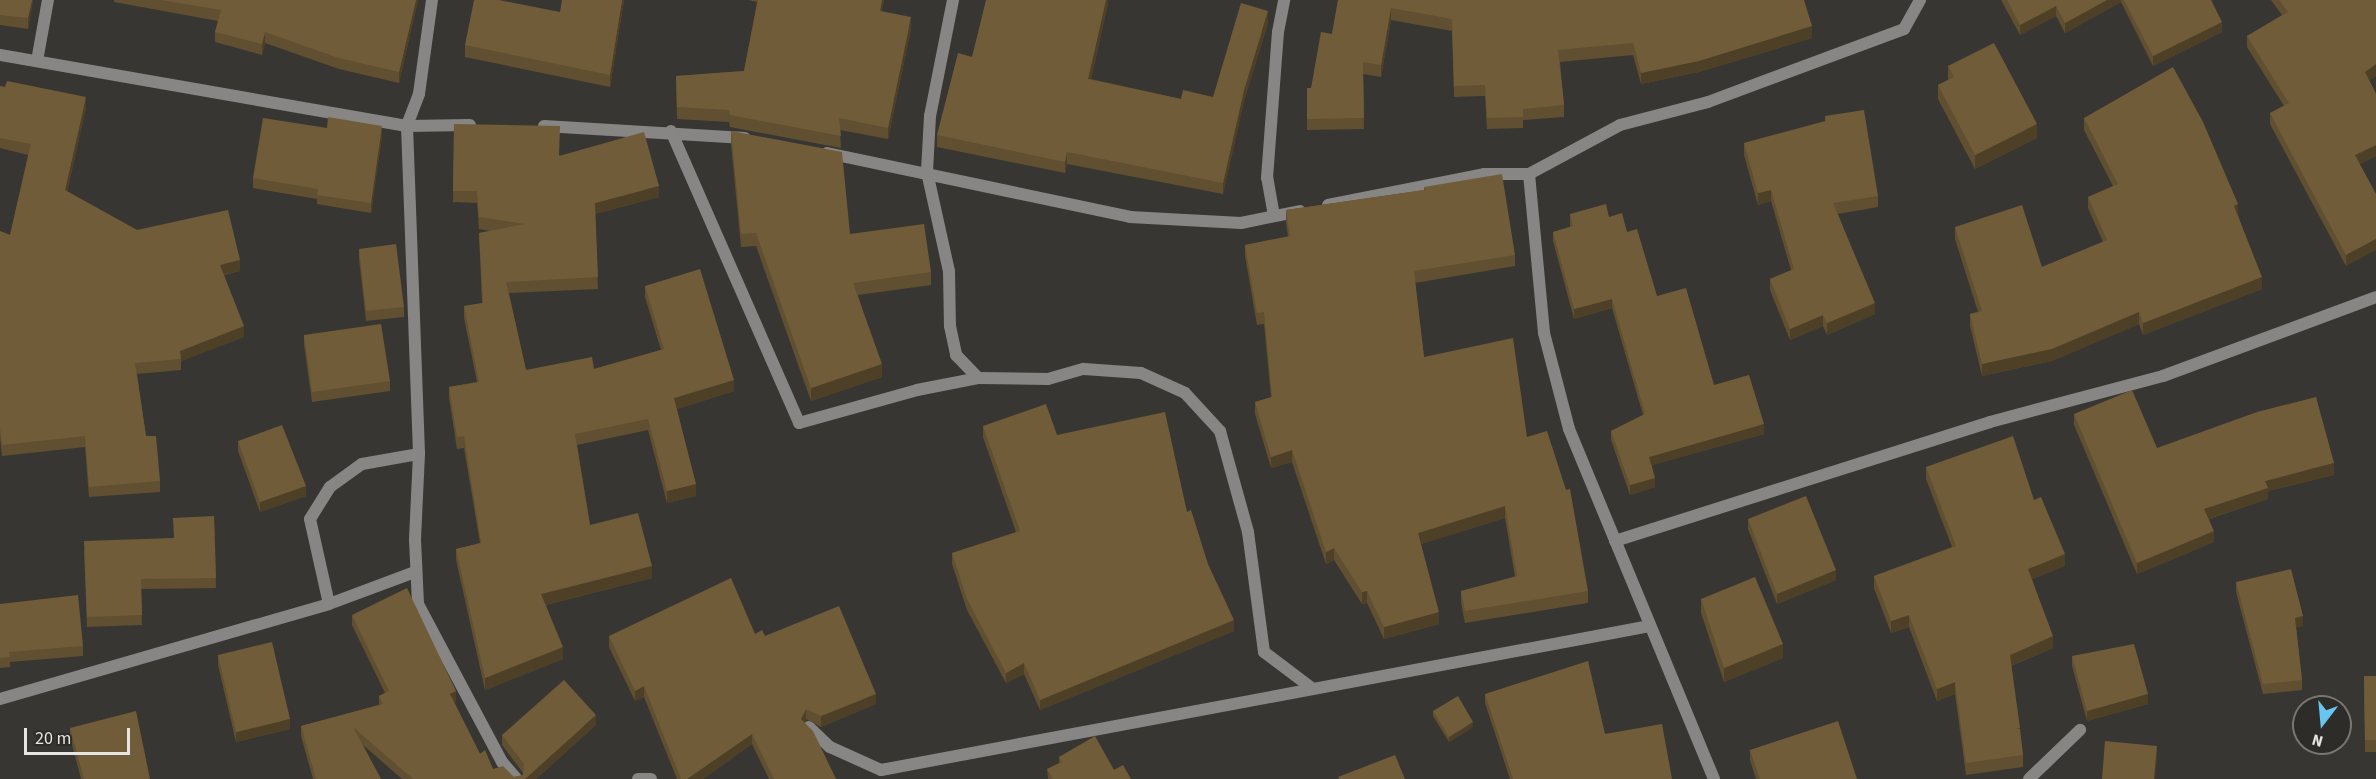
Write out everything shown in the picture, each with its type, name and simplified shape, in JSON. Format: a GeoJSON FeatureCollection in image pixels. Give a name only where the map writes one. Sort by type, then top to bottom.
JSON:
{"type":"FeatureCollection","features":[{"type":"Feature","properties":{"kind":"street"},"geometry":{"type":"LineString","coordinates":[[37,61],[48,0]]}},
{"type":"Feature","properties":{"kind":"street"},"geometry":{"type":"LineString","coordinates":[[432,0],[419,94],[407,126],[419,454],[415,572],[418,604],[502,762],[517,779]]}},
{"type":"Feature","properties":{"kind":"street"},"geometry":{"type":"LineString","coordinates":[[953,0],[930,116],[927,172],[949,272],[956,355],[978,378]]}},
{"type":"Feature","properties":{"kind":"street"},"geometry":{"type":"LineString","coordinates":[[1274,216],[1267,178],[1278,32],[1284,0]]}},
{"type":"Feature","properties":{"kind":"street"},"geometry":{"type":"LineString","coordinates":[[810,150],[927,172],[1130,217],[1241,223],[1484,174],[1529,174],[1620,125],[1708,102],[1904,29],[1920,0]]}},
{"type":"Feature","properties":{"kind":"street"},"geometry":{"type":"LineString","coordinates":[[0,55],[407,126],[483,125]]}},
{"type":"Feature","properties":{"kind":"street"},"geometry":{"type":"LineString","coordinates":[[531,126],[671,131],[763,141]]}},
{"type":"Feature","properties":{"kind":"street"},"geometry":{"type":"LineString","coordinates":[[671,131],[799,423],[917,390],[978,378],[1048,379],[1084,369],[1141,373],[1185,393],[1220,431],[1248,532],[1264,652],[1313,689]]}},
{"type":"Feature","properties":{"kind":"street"},"geometry":{"type":"LineString","coordinates":[[1529,174],[1544,333],[1569,429],[1714,779]]}},
{"type":"Feature","properties":{"kind":"street"},"geometry":{"type":"LineString","coordinates":[[1616,541],[1990,422],[2163,376],[2376,297]]}},
{"type":"Feature","properties":{"kind":"street"},"geometry":{"type":"LineString","coordinates":[[329,604],[310,519],[330,487],[362,464],[419,454]]}},
{"type":"Feature","properties":{"kind":"street"},"geometry":{"type":"LineString","coordinates":[[0,699],[329,604],[415,572]]}},
{"type":"Feature","properties":{"kind":"street"},"geometry":{"type":"LineString","coordinates":[[809,727],[830,747],[879,775],[1313,689],[1650,626]]}},
{"type":"Feature","properties":{"kind":"street"},"geometry":{"type":"LineString","coordinates":[[2029,779],[2080,730]]}},
{"type":"Feature","properties":{"kind":"street"},"geometry":{"type":"LineString","coordinates":[[638,779],[651,779]]}},
{"type":"Feature","properties":{"kind":"building"},"geometry":{"type":"Polygon","coordinates":[[[0,0],[32,0],[28,18],[0,15],[0,0]]]}},
{"type":"Feature","properties":{"kind":"building"},"geometry":{"type":"Polygon","coordinates":[[[161,0],[416,0],[399,72],[339,58],[265,32],[262,44],[215,32],[221,10],[161,0]]]}},
{"type":"Feature","properties":{"kind":"building"},"geometry":{"type":"Polygon","coordinates":[[[474,0],[499,0],[560,12],[562,0],[622,0],[610,75],[465,45],[474,0]]]}},
{"type":"Feature","properties":{"kind":"building"},"geometry":{"type":"Polygon","coordinates":[[[758,0],[882,0],[880,11],[911,17],[888,128],[839,118],[841,136],[730,115],[729,110],[677,107],[676,76],[744,71],[758,0]]]}},
{"type":"Feature","properties":{"kind":"building"},"geometry":{"type":"Polygon","coordinates":[[[986,0],[1106,0],[1088,79],[1181,99],[1183,90],[1213,97],[1241,3],[1268,11],[1244,90],[1223,183],[1067,152],[1065,162],[937,135],[958,53],[972,57],[986,0]]]}},
{"type":"Feature","properties":{"kind":"building"},"geometry":{"type":"Polygon","coordinates":[[[1338,0],[1804,0],[1812,26],[1699,61],[1641,73],[1633,43],[1558,50],[1564,105],[1523,109],[1523,117],[1487,118],[1485,85],[1454,86],[1452,19],[1391,8],[1381,65],[1363,62],[1364,118],[1307,119],[1307,88],[1311,88],[1321,32],[1332,34],[1338,0]]]}},
{"type":"Feature","properties":{"kind":"building"},"geometry":{"type":"Polygon","coordinates":[[[2007,0],[2107,0],[2065,23],[2056,6],[2020,25],[2007,0]]]}},
{"type":"Feature","properties":{"kind":"building"},"geometry":{"type":"Polygon","coordinates":[[[2124,0],[2211,0],[2222,22],[2153,56],[2124,0]]]}},
{"type":"Feature","properties":{"kind":"building"},"geometry":{"type":"Polygon","coordinates":[[[2279,0],[2376,0],[2376,64],[2365,72],[2376,94],[2376,145],[2355,155],[2376,194],[2376,239],[2346,255],[2270,113],[2289,103],[2247,36],[2288,12],[2279,0]]]}},
{"type":"Feature","properties":{"kind":"building"},"geometry":{"type":"Polygon","coordinates":[[[1994,43],[2037,124],[1975,155],[1938,85],[1954,77],[1948,66],[1994,43]]]}},
{"type":"Feature","properties":{"kind":"building"},"geometry":{"type":"Polygon","coordinates":[[[2173,67],[2203,122],[2238,204],[2234,206],[2262,277],[2143,323],[2139,312],[2052,349],[1982,364],[1970,314],[1982,311],[1955,227],[2022,205],[2042,267],[2107,240],[2088,197],[2118,184],[2084,118],[2173,67]]]}},
{"type":"Feature","properties":{"kind":"building"},"geometry":{"type":"Polygon","coordinates":[[[7,81],[86,97],[65,190],[137,230],[228,210],[240,260],[220,265],[244,326],[180,351],[181,359],[135,363],[146,436],[156,436],[160,481],[89,487],[85,436],[2,445],[0,428],[0,231],[10,235],[31,144],[0,138],[0,86],[5,87],[7,81]]]}},
{"type":"Feature","properties":{"kind":"building"},"geometry":{"type":"Polygon","coordinates":[[[1864,110],[1878,196],[1833,203],[1875,303],[1827,323],[1823,315],[1790,329],[1770,279],[1794,269],[1771,190],[1758,193],[1744,143],[1826,121],[1825,116],[1864,110]]]}},
{"type":"Feature","properties":{"kind":"building"},"geometry":{"type":"Polygon","coordinates":[[[328,117],[382,126],[371,203],[317,195],[318,189],[253,178],[263,118],[327,128],[328,117]]]}},
{"type":"Feature","properties":{"kind":"building"},"geometry":{"type":"Polygon","coordinates":[[[454,124],[560,126],[559,156],[644,132],[659,186],[595,203],[598,277],[506,282],[526,370],[592,357],[594,369],[664,349],[645,286],[700,269],[734,380],[674,398],[696,484],[667,491],[648,419],[575,434],[590,525],[638,513],[652,566],[541,594],[563,647],[485,678],[456,549],[481,543],[464,436],[457,437],[449,387],[479,382],[464,306],[483,303],[479,233],[525,224],[479,217],[477,191],[453,191],[454,124]]]}},
{"type":"Feature","properties":{"kind":"building"},"geometry":{"type":"Polygon","coordinates":[[[731,131],[842,152],[850,234],[924,224],[931,272],[853,283],[882,364],[811,388],[756,233],[741,234],[731,131]]]}},
{"type":"Feature","properties":{"kind":"building"},"geometry":{"type":"Polygon","coordinates":[[[1502,174],[1515,255],[1414,271],[1424,357],[1513,338],[1527,437],[1547,431],[1566,490],[1570,489],[1588,591],[1465,611],[1461,591],[1517,576],[1505,506],[1418,533],[1439,612],[1384,627],[1367,591],[1362,592],[1334,548],[1326,552],[1292,450],[1271,457],[1255,402],[1272,397],[1264,312],[1257,313],[1245,245],[1290,236],[1286,210],[1425,190],[1424,187],[1502,174]]]}},
{"type":"Feature","properties":{"kind":"building"},"geometry":{"type":"Polygon","coordinates":[[[1606,204],[1609,217],[1622,213],[1627,232],[1637,229],[1657,296],[1686,288],[1714,385],[1749,375],[1764,424],[1649,457],[1655,478],[1630,485],[1611,431],[1645,414],[1612,299],[1574,309],[1553,232],[1573,226],[1570,214],[1606,204]]]}},
{"type":"Feature","properties":{"kind":"building"},"geometry":{"type":"Polygon","coordinates":[[[396,244],[404,307],[366,311],[359,249],[396,244]]]}},
{"type":"Feature","properties":{"kind":"building"},"geometry":{"type":"Polygon","coordinates":[[[381,324],[390,381],[312,392],[304,335],[381,324]]]}},
{"type":"Feature","properties":{"kind":"building"},"geometry":{"type":"Polygon","coordinates":[[[2132,390],[2157,448],[2257,412],[2316,397],[2334,463],[2265,481],[2268,488],[2204,509],[2214,531],[2137,563],[2074,414],[2132,390]]]}},
{"type":"Feature","properties":{"kind":"building"},"geometry":{"type":"Polygon","coordinates":[[[1046,404],[1057,435],[1165,412],[1187,512],[1191,510],[1208,564],[1234,620],[1040,700],[1024,663],[1006,673],[967,599],[952,553],[1020,531],[983,426],[1046,404]]]}},
{"type":"Feature","properties":{"kind":"building"},"geometry":{"type":"Polygon","coordinates":[[[282,425],[306,486],[260,502],[238,441],[282,425]]]}},
{"type":"Feature","properties":{"kind":"building"},"geometry":{"type":"Polygon","coordinates":[[[2013,436],[2034,500],[2041,497],[2065,554],[2028,569],[2053,636],[2010,655],[2020,728],[2015,729],[2020,729],[2023,755],[1966,763],[1955,682],[1937,689],[1909,615],[1891,621],[1874,576],[1956,546],[1926,467],[2013,436]]]}},
{"type":"Feature","properties":{"kind":"building"},"geometry":{"type":"Polygon","coordinates":[[[1806,496],[1836,570],[1777,594],[1748,519],[1806,496]]]}},
{"type":"Feature","properties":{"kind":"building"},"geometry":{"type":"Polygon","coordinates":[[[214,516],[216,578],[141,579],[142,615],[87,617],[84,541],[174,538],[173,518],[214,516]]]}},
{"type":"Feature","properties":{"kind":"building"},"geometry":{"type":"Polygon","coordinates":[[[2291,569],[2303,616],[2295,618],[2302,680],[2263,684],[2236,582],[2291,569]]]}},
{"type":"Feature","properties":{"kind":"building"},"geometry":{"type":"Polygon","coordinates":[[[1755,577],[1783,644],[1724,668],[1701,599],[1755,577]]]}},
{"type":"Feature","properties":{"kind":"building"},"geometry":{"type":"Polygon","coordinates":[[[731,578],[755,634],[762,630],[765,636],[839,606],[876,694],[821,716],[806,709],[801,719],[813,731],[836,779],[774,779],[752,734],[687,779],[681,779],[644,686],[635,691],[609,636],[731,578]]]}},
{"type":"Feature","properties":{"kind":"building"},"geometry":{"type":"Polygon","coordinates":[[[407,588],[456,691],[450,694],[480,754],[485,750],[493,769],[503,766],[514,777],[523,775],[524,764],[502,735],[564,680],[596,715],[525,779],[413,779],[353,727],[381,779],[316,779],[301,726],[383,704],[379,696],[389,691],[352,615],[407,588]]]}},
{"type":"Feature","properties":{"kind":"building"},"geometry":{"type":"Polygon","coordinates":[[[78,595],[83,646],[9,652],[10,657],[0,658],[0,604],[78,595]]]}},
{"type":"Feature","properties":{"kind":"building"},"geometry":{"type":"Polygon","coordinates":[[[272,642],[290,719],[236,732],[218,655],[272,642]]]}},
{"type":"Feature","properties":{"kind":"building"},"geometry":{"type":"Polygon","coordinates":[[[2134,644],[2148,694],[2087,711],[2072,656],[2134,644]]]}},
{"type":"Feature","properties":{"kind":"building"},"geometry":{"type":"Polygon","coordinates":[[[1588,661],[1605,734],[1662,724],[1672,779],[1513,779],[1485,694],[1588,661]]]}},
{"type":"Feature","properties":{"kind":"building"},"geometry":{"type":"Polygon","coordinates":[[[2364,676],[2376,676],[2376,740],[2365,740],[2364,676]]]}},
{"type":"Feature","properties":{"kind":"building"},"geometry":{"type":"Polygon","coordinates":[[[1458,696],[1473,722],[1449,737],[1433,711],[1458,696]]]}},
{"type":"Feature","properties":{"kind":"building"},"geometry":{"type":"Polygon","coordinates":[[[136,711],[150,779],[84,779],[70,728],[136,711]]]}},
{"type":"Feature","properties":{"kind":"building"},"geometry":{"type":"Polygon","coordinates":[[[1838,721],[1857,779],[1760,779],[1750,750],[1838,721]]]}},
{"type":"Feature","properties":{"kind":"building"},"geometry":{"type":"Polygon","coordinates":[[[1095,736],[1114,770],[1123,765],[1131,779],[1053,779],[1047,769],[1062,762],[1059,757],[1095,736]]]}},
{"type":"Feature","properties":{"kind":"building"},"geometry":{"type":"Polygon","coordinates":[[[2105,741],[2157,746],[2154,779],[2102,779],[2105,741]]]}},
{"type":"Feature","properties":{"kind":"building"},"geometry":{"type":"Polygon","coordinates":[[[1395,755],[1405,779],[1339,779],[1338,777],[1395,755]]]}}]}
